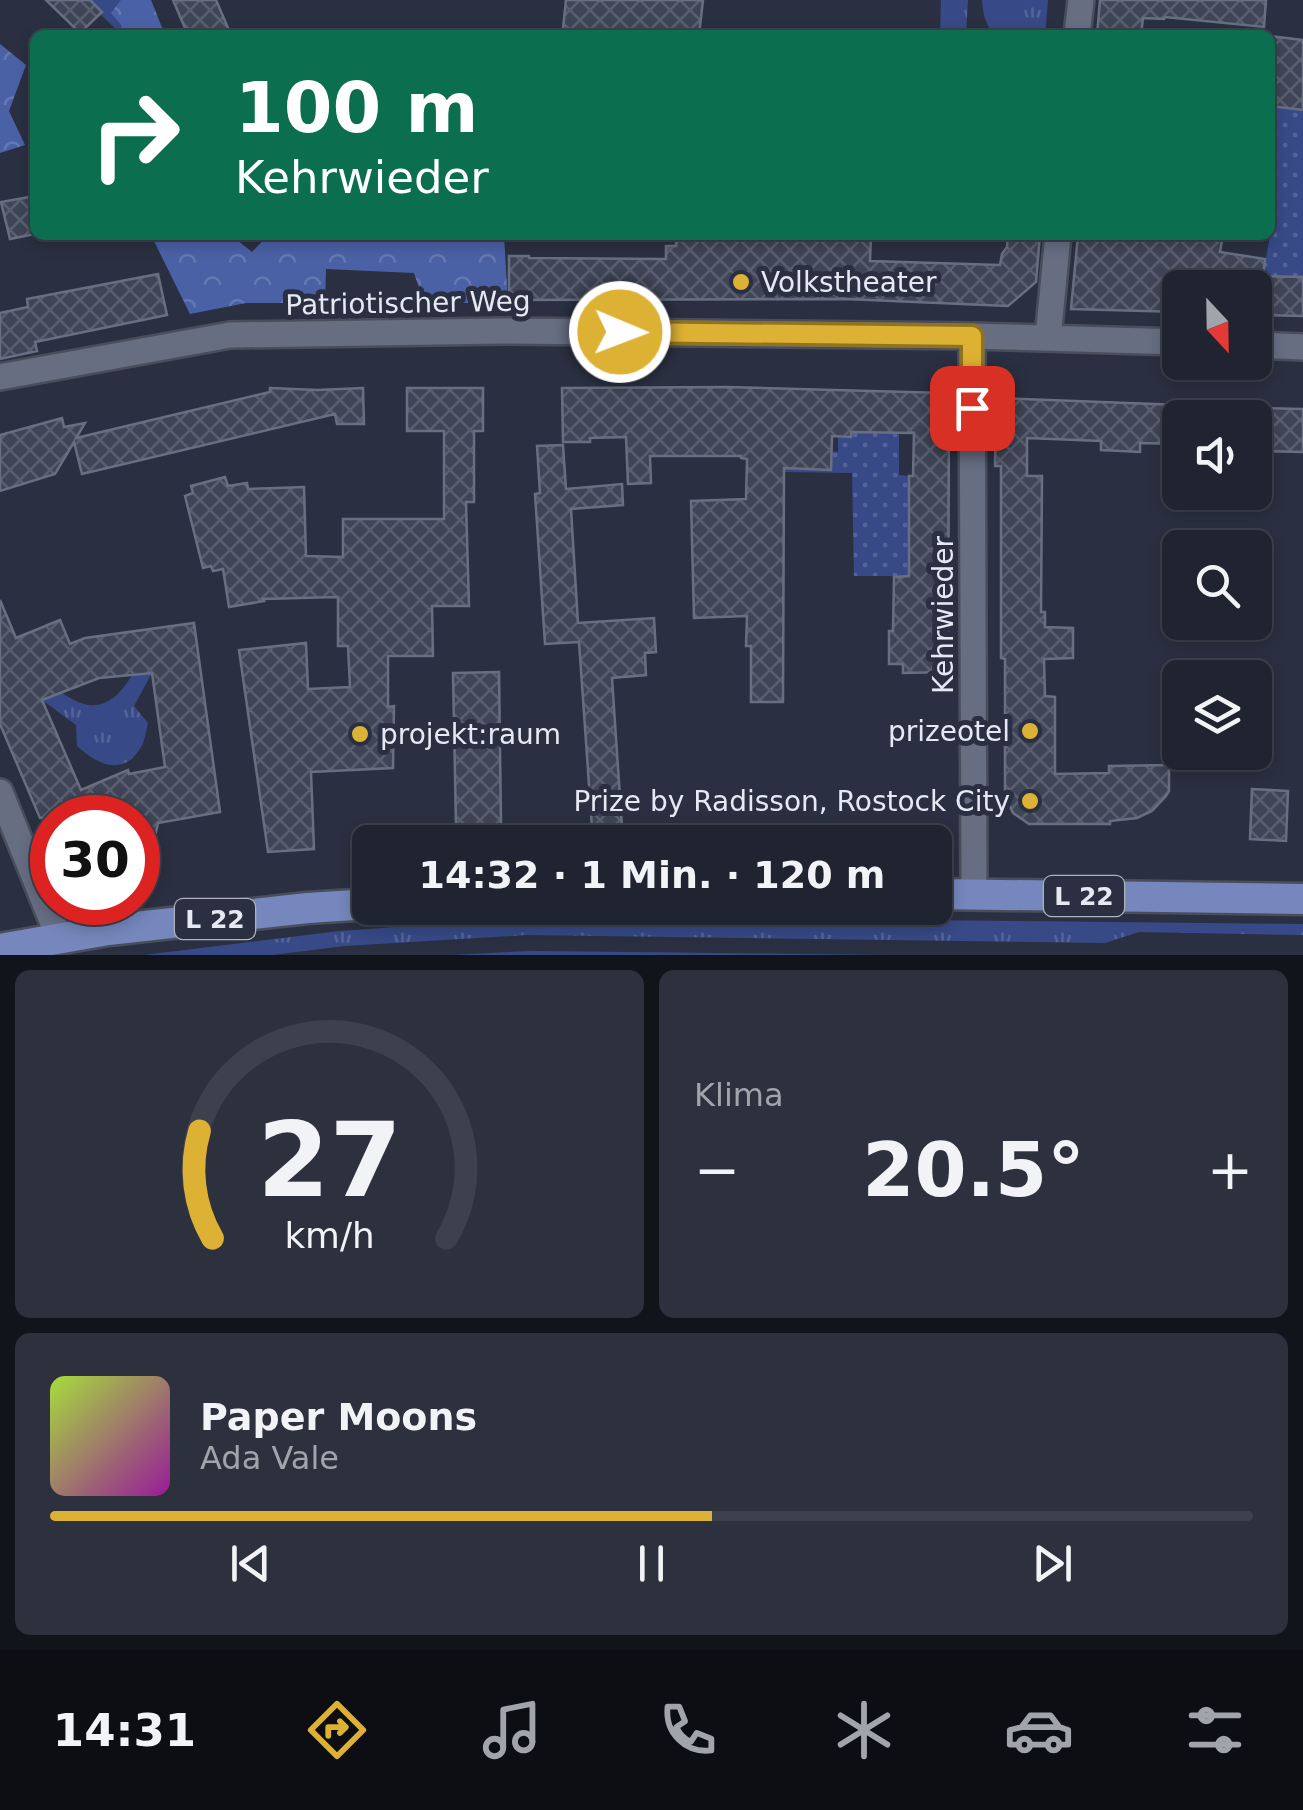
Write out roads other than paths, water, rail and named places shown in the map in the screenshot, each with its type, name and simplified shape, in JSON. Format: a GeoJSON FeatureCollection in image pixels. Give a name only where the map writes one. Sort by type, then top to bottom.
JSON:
{"type":"FeatureCollection","features":[{"type":"Feature","properties":{"kind":"main road","name":"L 22"},"geometry":{"type":"LineString","coordinates":[[952,894],[1303,899]]}},
{"type":"Feature","properties":{"kind":"main road","name":"L 22"},"geometry":{"type":"LineString","coordinates":[[0,949],[59,938],[352,905]]}},
{"type":"Feature","properties":{"kind":"street"},"geometry":{"type":"LineString","coordinates":[[1078,30],[1081,0]]}},
{"type":"Feature","properties":{"kind":"street"},"geometry":{"type":"LineString","coordinates":[[1048,338],[1058,240]]}},
{"type":"Feature","properties":{"kind":"street","name":"Patriotischer Weg"},"geometry":{"type":"LineString","coordinates":[[0,376],[230,335],[503,331],[1162,341]]}},
{"type":"Feature","properties":{"kind":"street","name":"Kehrwieder"},"geometry":{"type":"LineString","coordinates":[[964,336],[974,894]]}},
{"type":"Feature","properties":{"kind":"street"},"geometry":{"type":"LineString","coordinates":[[1272,345],[1303,346]]}},
{"type":"Feature","properties":{"kind":"street"},"geometry":{"type":"LineString","coordinates":[[0,792],[59,938]]}},
{"type":"Feature","properties":{"kind":"place","name":"Volkstheater"},"geometry":{"type":"Point","coordinates":[741,282]}},
{"type":"Feature","properties":{"kind":"place","name":"prizeotel"},"geometry":{"type":"Point","coordinates":[1030,731]}},
{"type":"Feature","properties":{"kind":"place","name":"projekt:raum"},"geometry":{"type":"Point","coordinates":[360,734]}},
{"type":"Feature","properties":{"kind":"place","name":"Prize by Radisson, Rostock City"},"geometry":{"type":"Point","coordinates":[1030,801]}}]}
